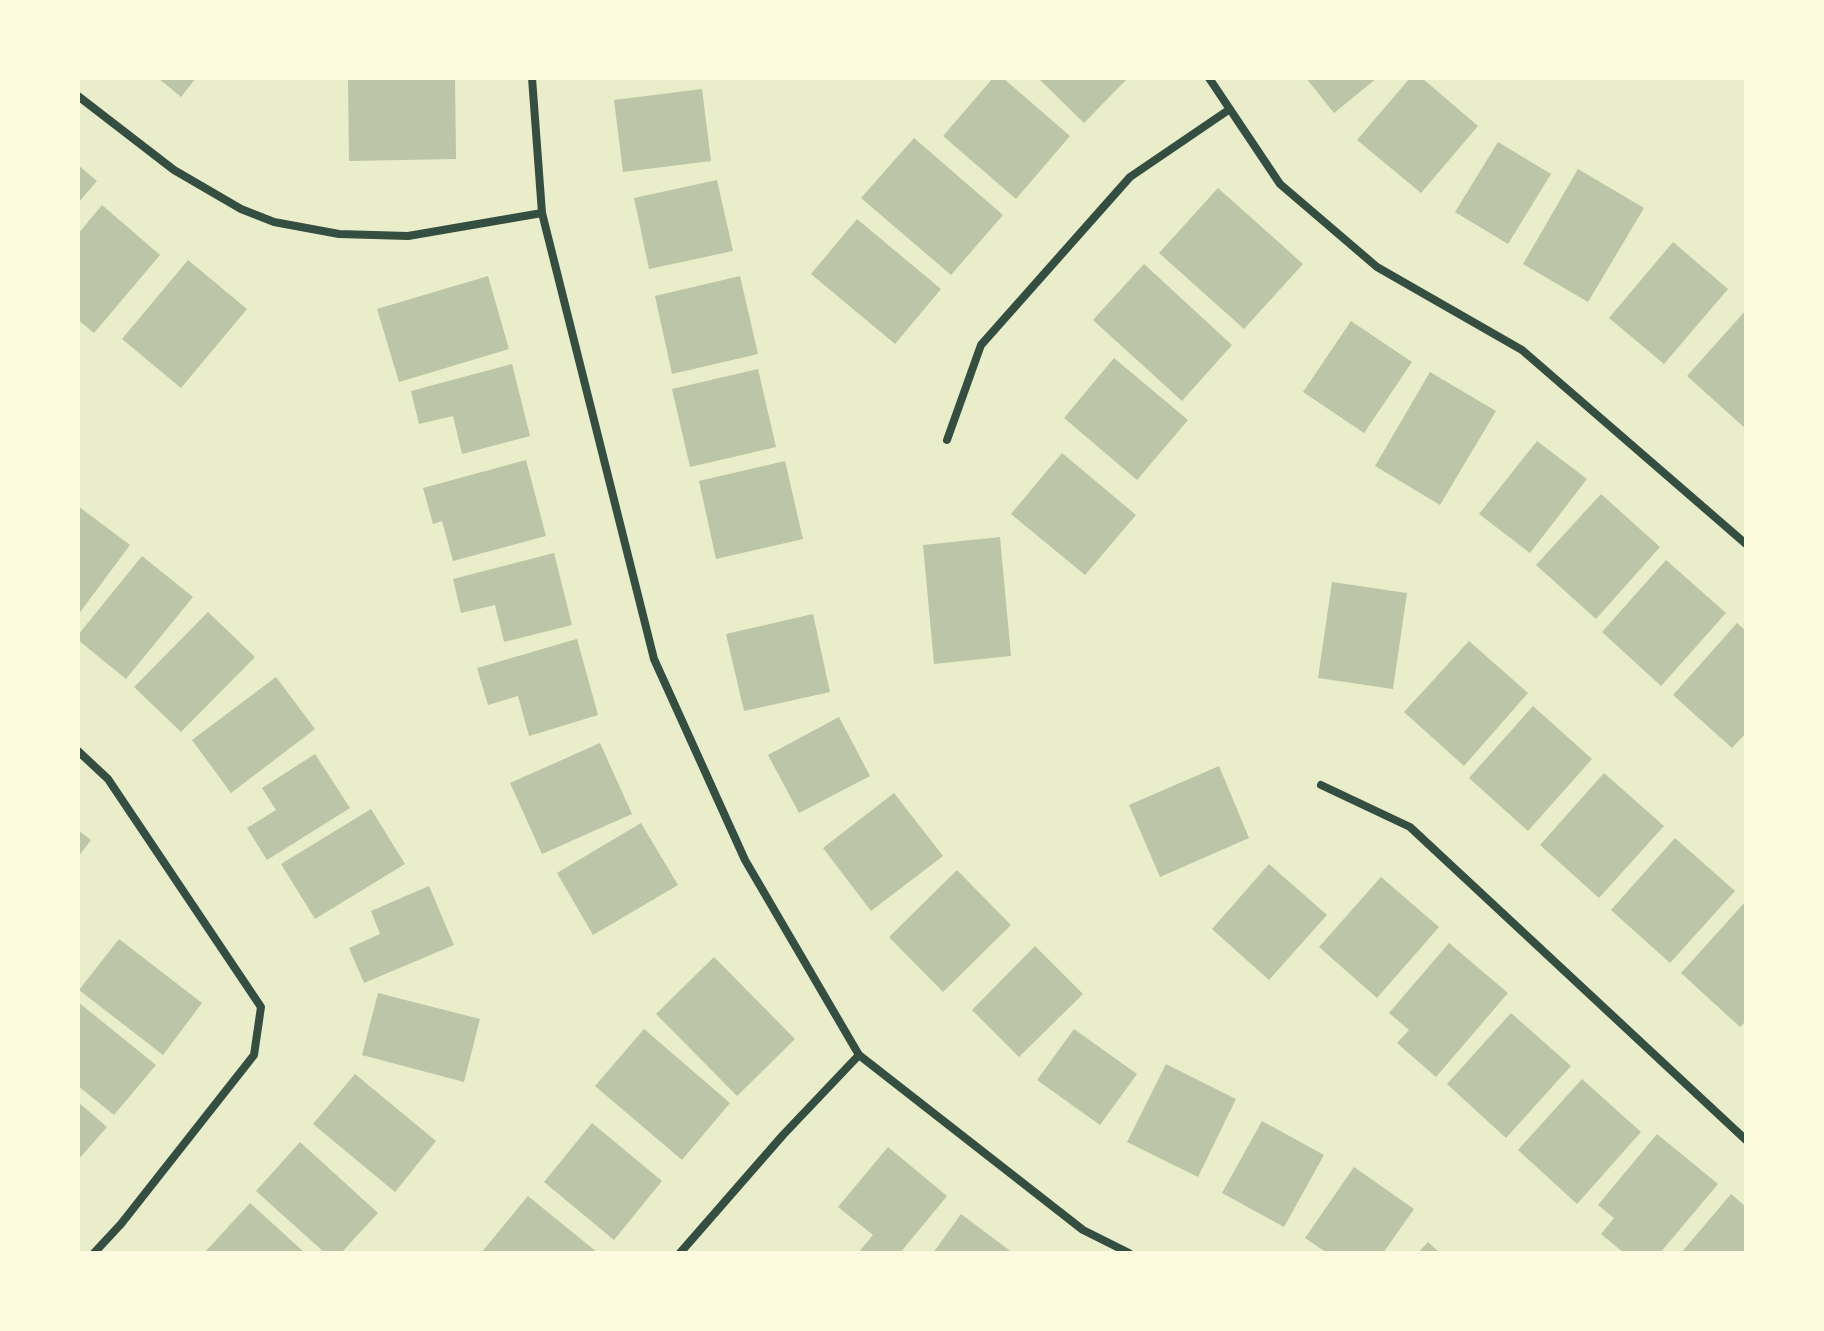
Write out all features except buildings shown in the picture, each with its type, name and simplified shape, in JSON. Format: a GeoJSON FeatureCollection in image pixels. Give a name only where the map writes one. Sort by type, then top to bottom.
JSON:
{"type":"FeatureCollection","features":[{"type":"Feature","properties":{"kind":"street"},"geometry":{"type":"LineString","coordinates":[[532,78],[542,213],[654,659],[745,860],[859,1055],[1083,1230],[1129,1253]]}},
{"type":"Feature","properties":{"kind":"street"},"geometry":{"type":"LineString","coordinates":[[1209,78],[1280,184],[1377,267],[1522,350],[1746,544]]}},
{"type":"Feature","properties":{"kind":"street"},"geometry":{"type":"LineString","coordinates":[[78,96],[174,170],[241,209],[274,222],[339,234],[408,236],[542,213]]}},
{"type":"Feature","properties":{"kind":"street"},"geometry":{"type":"LineString","coordinates":[[947,440],[981,345],[1130,177],[1230,109]]}},
{"type":"Feature","properties":{"kind":"street"},"geometry":{"type":"LineString","coordinates":[[78,751],[108,779],[261,1007],[254,1055],[121,1224],[94,1253]]}},
{"type":"Feature","properties":{"kind":"street"},"geometry":{"type":"LineString","coordinates":[[1321,785],[1410,827],[1746,1140]]}},
{"type":"Feature","properties":{"kind":"street"},"geometry":{"type":"LineString","coordinates":[[680,1253],[783,1135],[859,1055]]}}]}
